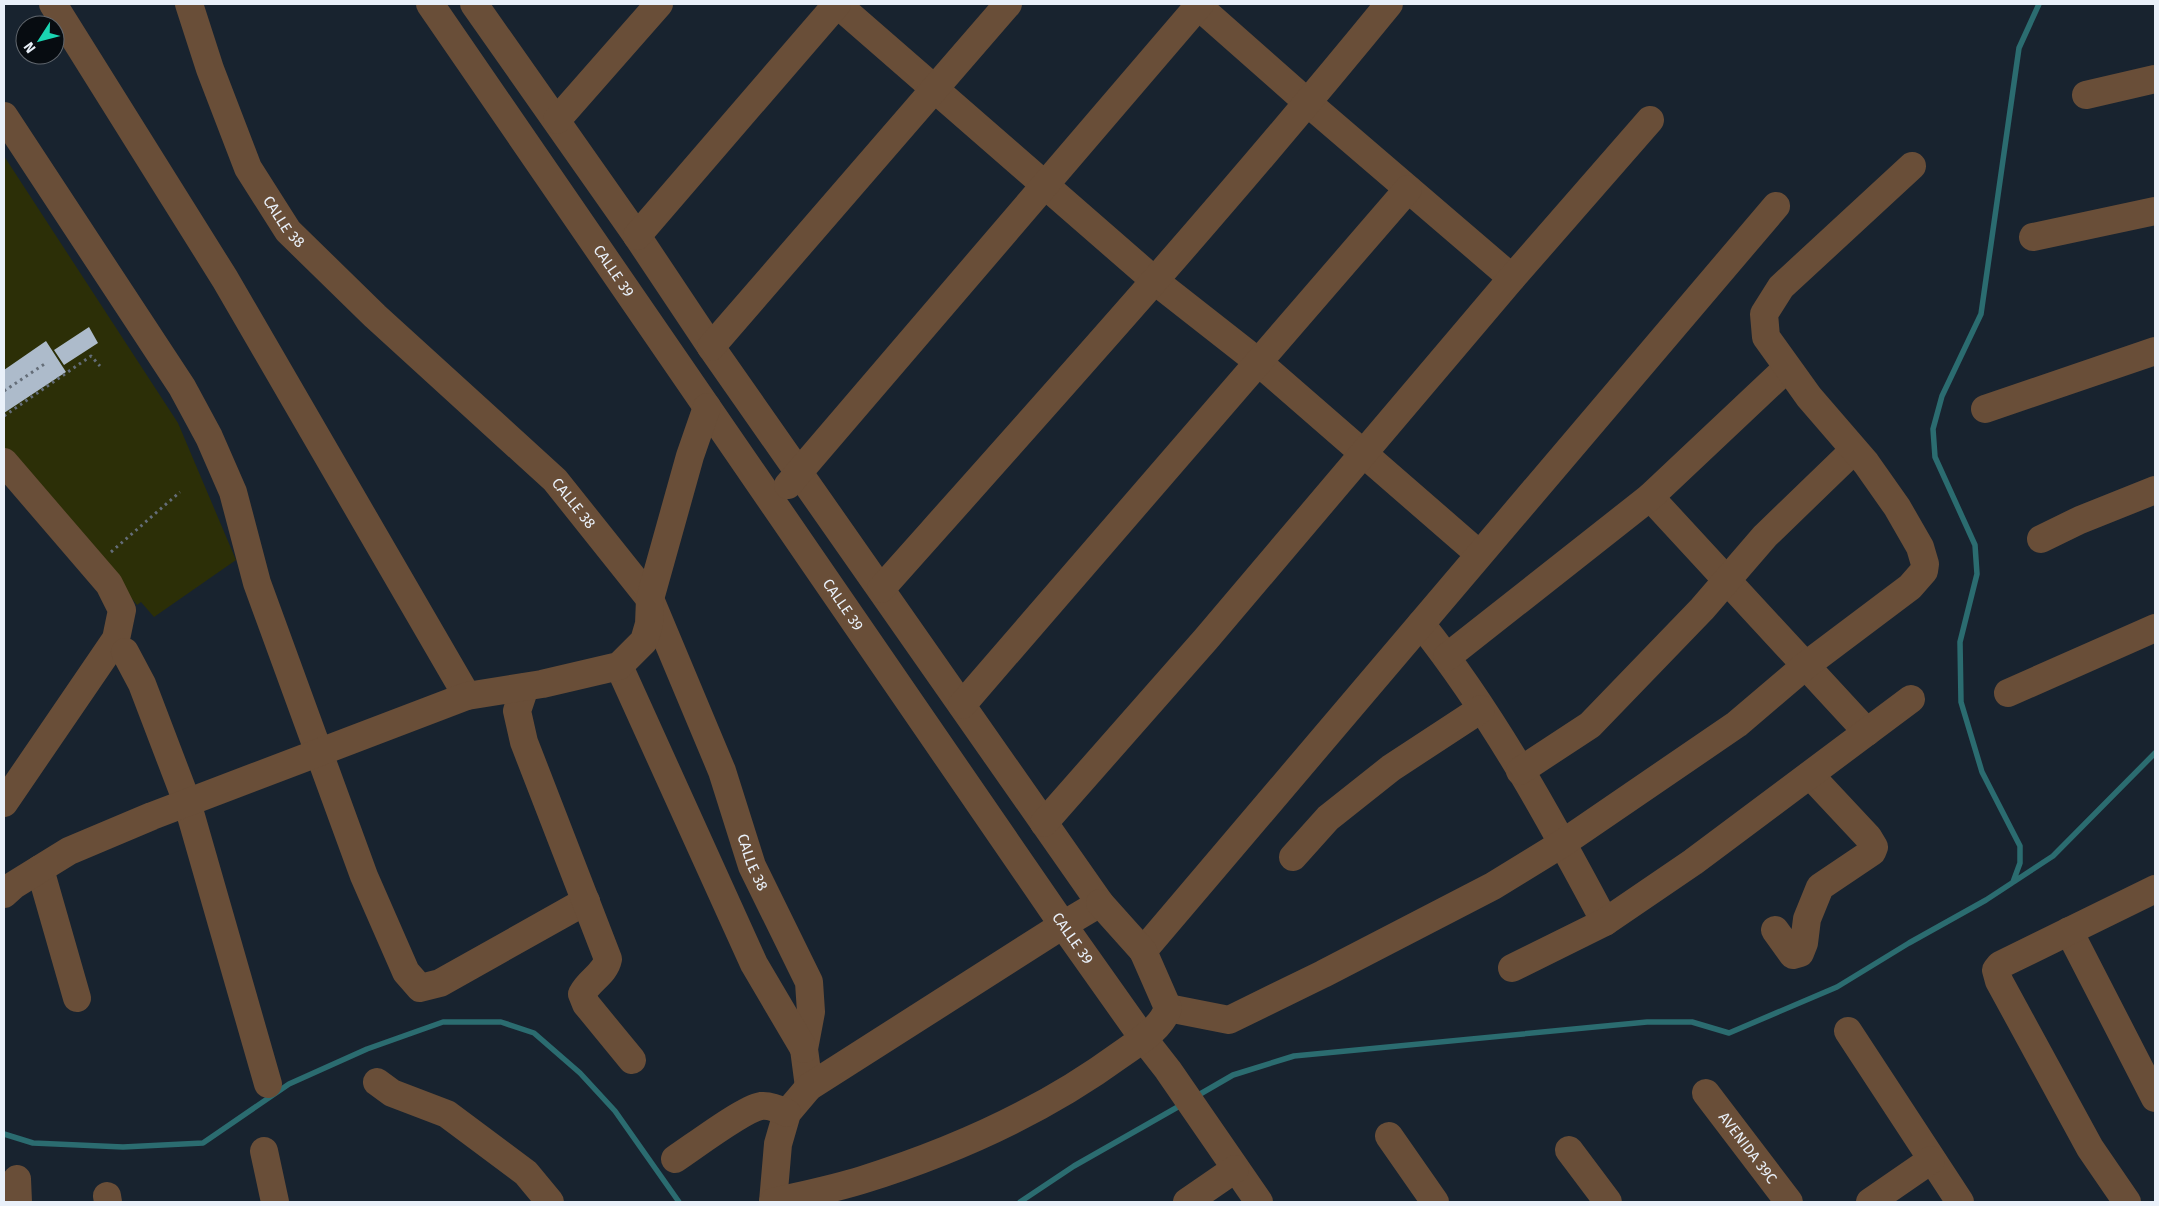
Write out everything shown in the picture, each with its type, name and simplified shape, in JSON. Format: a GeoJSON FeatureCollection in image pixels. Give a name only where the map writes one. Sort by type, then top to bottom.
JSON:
{"type":"FeatureCollection","features":[{"type":"Feature","properties":{"kind":"street"},"geometry":{"type":"LineString","coordinates":[[53,4],[225,279],[467,696]]}},
{"type":"Feature","properties":{"kind":"street","name":"CALLE 38"},"geometry":{"type":"LineString","coordinates":[[189,4],[210,69],[248,168],[288,231],[375,316],[555,480],[650,599],[722,771],[752,866],[809,982],[810,1012],[804,1049],[809,1087]]}},
{"type":"Feature","properties":{"kind":"street","name":"CALLE 39"},"geometry":{"type":"LineString","coordinates":[[430,4],[1063,925],[1168,1070],[1258,1202]]}},
{"type":"Feature","properties":{"kind":"street"},"geometry":{"type":"LineString","coordinates":[[557,120],[659,4]]}},
{"type":"Feature","properties":{"kind":"street"},"geometry":{"type":"LineString","coordinates":[[637,236],[837,4],[936,88],[1155,281],[1258,361],[1479,554]]}},
{"type":"Feature","properties":{"kind":"street"},"geometry":{"type":"LineString","coordinates":[[711,347],[1008,4]]}},
{"type":"Feature","properties":{"kind":"street"},"geometry":{"type":"LineString","coordinates":[[772,503],[1198,4],[1308,103],[1512,278]]}},
{"type":"Feature","properties":{"kind":"street"},"geometry":{"type":"LineString","coordinates":[[882,589],[1155,281],[1308,103],[1389,4]]}},
{"type":"Feature","properties":{"kind":"street"},"geometry":{"type":"LineString","coordinates":[[478,5],[711,347],[882,589],[1100,904],[1144,951],[1168,1008],[1166,1016],[1143,1038],[1089,1077],[1013,1122],[946,1152],[860,1180],[774,1202],[778,1144],[787,1112],[809,1087],[1063,925],[1100,904]]}},
{"type":"Feature","properties":{"kind":"street"},"geometry":{"type":"LineString","coordinates":[[2086,95],[2155,79]]}},
{"type":"Feature","properties":{"kind":"street"},"geometry":{"type":"LineString","coordinates":[[4,116],[182,386],[209,437],[233,492],[257,583],[364,876],[406,972],[420,988],[440,983],[586,900]]}},
{"type":"Feature","properties":{"kind":"street"},"geometry":{"type":"LineString","coordinates":[[1044,823],[1206,639],[1512,278],[1650,120]]}},
{"type":"Feature","properties":{"kind":"street"},"geometry":{"type":"LineString","coordinates":[[1168,1008],[1229,1020],[1323,974],[1493,886],[1563,844],[1738,724],[1805,666],[1910,588],[1920,576],[1926,564],[1920,547],[1897,507],[1866,463],[1787,368],[1766,337],[1764,314],[1781,287],[1912,166]]}},
{"type":"Feature","properties":{"kind":"street"},"geometry":{"type":"LineString","coordinates":[[962,705],[1408,189]]}},
{"type":"Feature","properties":{"kind":"street"},"geometry":{"type":"LineString","coordinates":[[1144,951],[1776,206]]}},
{"type":"Feature","properties":{"kind":"street"},"geometry":{"type":"LineString","coordinates":[[2033,237],[2155,211]]}},
{"type":"Feature","properties":{"kind":"street"},"geometry":{"type":"LineString","coordinates":[[1985,409],[2155,351]]}},
{"type":"Feature","properties":{"kind":"street"},"geometry":{"type":"LineString","coordinates":[[1447,656],[1650,498],[1787,368]]}},
{"type":"Feature","properties":{"kind":"street"},"geometry":{"type":"LineString","coordinates":[[4,894],[69,851],[187,802],[467,696],[525,687],[619,666],[644,641],[650,624],[650,599],[690,456],[707,407]]}},
{"type":"Feature","properties":{"kind":"street"},"geometry":{"type":"LineString","coordinates":[[1520,771],[1590,725],[1702,609],[1764,536],[1854,450]]}},
{"type":"Feature","properties":{"kind":"street"},"geometry":{"type":"LineString","coordinates":[[4,462],[109,584],[122,610],[116,639],[4,803]]}},
{"type":"Feature","properties":{"kind":"street"},"geometry":{"type":"LineString","coordinates":[[2041,539],[2080,520],[2155,490]]}},
{"type":"Feature","properties":{"kind":"street"},"geometry":{"type":"LineString","coordinates":[[1650,498],[1867,732]]}},
{"type":"Feature","properties":{"kind":"street"},"geometry":{"type":"LineString","coordinates":[[1421,624],[1447,656],[1502,737],[1605,922]]}},
{"type":"Feature","properties":{"kind":"street"},"geometry":{"type":"LineString","coordinates":[[2008,694],[2155,628]]}},
{"type":"Feature","properties":{"kind":"street"},"geometry":{"type":"LineString","coordinates":[[125,652],[142,684],[187,802],[268,1084]]}},
{"type":"Feature","properties":{"kind":"street"},"geometry":{"type":"LineString","coordinates":[[619,666],[754,964],[804,1049]]}},
{"type":"Feature","properties":{"kind":"street"},"geometry":{"type":"LineString","coordinates":[[525,687],[517,711],[524,742],[608,958],[606,967],[586,985],[582,994],[586,1004],[632,1060]]}},
{"type":"Feature","properties":{"kind":"street"},"geometry":{"type":"LineString","coordinates":[[1512,968],[1605,922],[1693,862],[1912,699]]}},
{"type":"Feature","properties":{"kind":"street"},"geometry":{"type":"LineString","coordinates":[[1293,857],[1328,818],[1391,768],[1482,709]]}},
{"type":"Feature","properties":{"kind":"street"},"geometry":{"type":"LineString","coordinates":[[1775,930],[1789,952],[1793,955],[1800,953],[1804,943],[1807,918],[1820,887],[1872,852],[1874,847],[1868,837],[1810,774]]}},
{"type":"Feature","properties":{"kind":"street"},"geometry":{"type":"LineString","coordinates":[[40,869],[77,998]]}},
{"type":"Feature","properties":{"kind":"street"},"geometry":{"type":"LineString","coordinates":[[2127,1202],[2090,1148],[1999,981],[1996,970],[2000,965],[2155,889]]}},
{"type":"Feature","properties":{"kind":"street"},"geometry":{"type":"LineString","coordinates":[[2069,931],[2155,1098]]}},
{"type":"Feature","properties":{"kind":"street"},"geometry":{"type":"LineString","coordinates":[[1848,1031],[1960,1202]]}},
{"type":"Feature","properties":{"kind":"street"},"geometry":{"type":"LineString","coordinates":[[378,1082],[392,1093],[447,1114],[526,1173],[550,1202]]}},
{"type":"Feature","properties":{"kind":"street","name":"AVENIDA 39C"},"geometry":{"type":"LineString","coordinates":[[1706,1093],[1789,1202]]}},
{"type":"Feature","properties":{"kind":"street"},"geometry":{"type":"LineString","coordinates":[[675,1159],[740,1116],[760,1106],[771,1106],[787,1112]]}},
{"type":"Feature","properties":{"kind":"street"},"geometry":{"type":"LineString","coordinates":[[1389,1136],[1435,1202]]}},
{"type":"Feature","properties":{"kind":"street"},"geometry":{"type":"LineString","coordinates":[[1569,1150],[1608,1202]]}},
{"type":"Feature","properties":{"kind":"street"},"geometry":{"type":"LineString","coordinates":[[264,1151],[275,1202]]}},
{"type":"Feature","properties":{"kind":"street"},"geometry":{"type":"LineString","coordinates":[[1870,1202],[1931,1160]]}},
{"type":"Feature","properties":{"kind":"street"},"geometry":{"type":"LineString","coordinates":[[1187,1202],[1235,1170]]}},
{"type":"Feature","properties":{"kind":"path"},"geometry":{"type":"LineString","coordinates":[[4,416],[92,356],[100,366]]}},
{"type":"Feature","properties":{"kind":"path"},"geometry":{"type":"LineString","coordinates":[[4,391],[46,363]]}},
{"type":"Feature","properties":{"kind":"path"},"geometry":{"type":"LineString","coordinates":[[107,556],[180,492]]}},
{"type":"Feature","properties":{"kind":"green space"},"geometry":{"type":"Polygon","coordinates":[[[4,156],[178,423],[236,560],[154,617],[141,602],[137,605],[107,568],[4,458],[4,156]]]}},
{"type":"Feature","properties":{"kind":"building"},"geometry":{"type":"Polygon","coordinates":[[[89,327],[98,343],[64,365],[54,350],[89,327]]]}},
{"type":"Feature","properties":{"kind":"building"},"geometry":{"type":"Polygon","coordinates":[[[46,341],[66,372],[4,413],[4,370],[46,341]]]}},
{"type":"Feature","properties":{"kind":"waterway"},"geometry":{"type":"LineString","coordinates":[[2013,882],[2020,863],[2020,846],[1982,772],[1961,702],[1960,642],[1977,574],[1975,545],[1935,457],[1933,429],[1942,396],[1981,314],[2019,48],[2039,4]]}},
{"type":"Feature","properties":{"kind":"waterway"},"geometry":{"type":"LineString","coordinates":[[1195,1097],[1233,1075],[1294,1056],[1647,1022],[1692,1022],[1729,1033],[1837,987],[1909,943],[1986,900],[2053,856],[2155,753]]}},
{"type":"Feature","properties":{"kind":"waterway"},"geometry":{"type":"LineString","coordinates":[[4,1134],[33,1143],[123,1147],[203,1143],[289,1084],[367,1049],[443,1022],[501,1022],[534,1033],[580,1073],[615,1111],[679,1202]]}},
{"type":"Feature","properties":{"kind":"waterway"},"geometry":{"type":"LineString","coordinates":[[1020,1202],[1074,1166],[1183,1104]]}}]}
